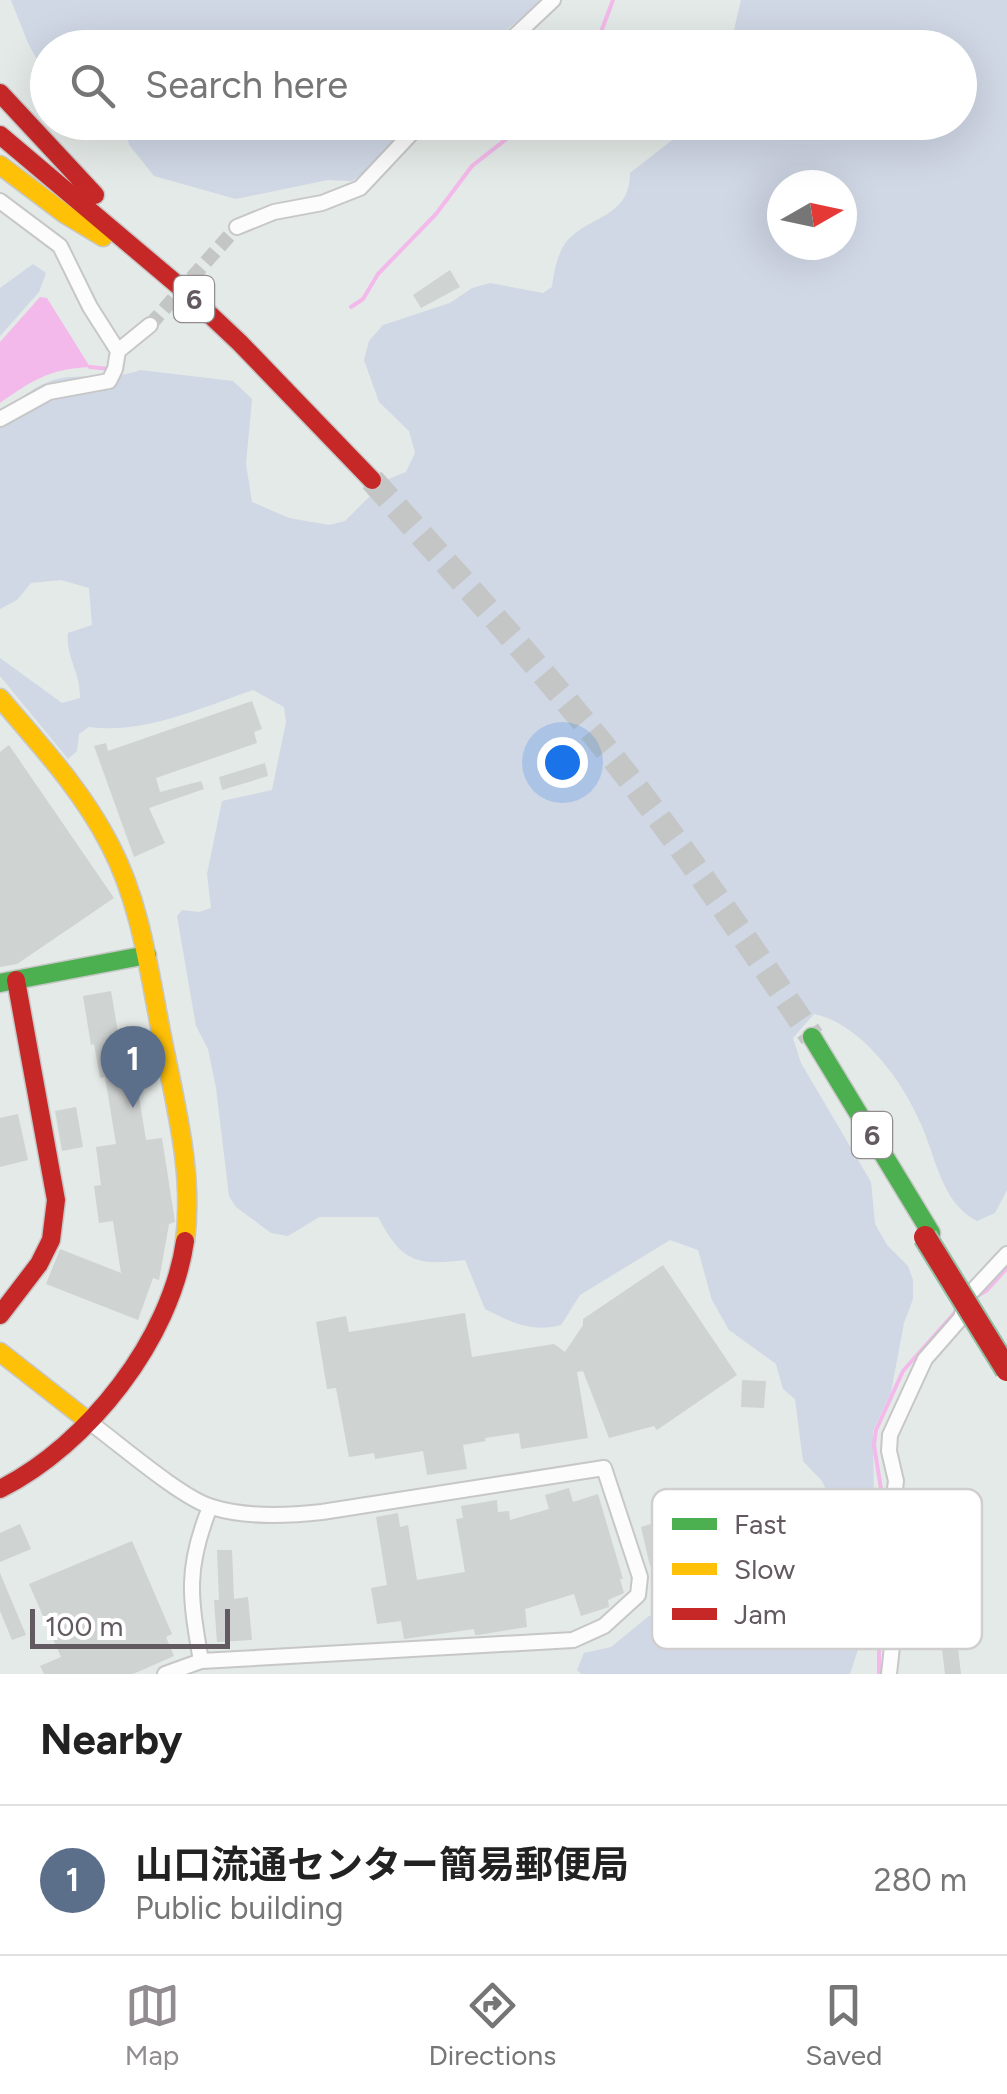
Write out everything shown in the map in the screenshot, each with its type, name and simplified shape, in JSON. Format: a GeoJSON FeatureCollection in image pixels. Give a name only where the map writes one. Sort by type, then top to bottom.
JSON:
{"type":"FeatureCollection","features":[{"type":"Feature","properties":{"kind":"main road"},"geometry":{"type":"LineString","coordinates":[[0,93],[30,125]]}},
{"type":"Feature","properties":{"kind":"main road","name":"6"},"geometry":{"type":"LineString","coordinates":[[0,135],[186,292],[254,356],[368,483],[227,345],[0,145]]}},
{"type":"Feature","properties":{"kind":"main road"},"geometry":{"type":"LineString","coordinates":[[44,140],[186,292]]}},
{"type":"Feature","properties":{"kind":"main road"},"geometry":{"type":"LineString","coordinates":[[0,165],[65,214],[112,242]]}},
{"type":"Feature","properties":{"kind":"main road"},"geometry":{"type":"LineString","coordinates":[[0,698],[70,782],[94,818],[125,880],[147,955],[184,1154],[188,1228],[175,1290],[125,1377],[65,1448],[0,1488]]}},
{"type":"Feature","properties":{"kind":"main road"},"geometry":{"type":"LineString","coordinates":[[0,1315],[51,1240],[56,1200],[8,982],[147,955]]}},
{"type":"Feature","properties":{"kind":"main road","name":"6"},"geometry":{"type":"LineString","coordinates":[[809,1039],[1007,1370]]}},
{"type":"Feature","properties":{"kind":"main road","name":"6"},"geometry":{"type":"LineString","coordinates":[[928,1235],[1007,1357]]}},
{"type":"Feature","properties":{"kind":"main road"},"geometry":{"type":"LineString","coordinates":[[0,1352],[88,1421]]}},
{"type":"Feature","properties":{"kind":"street"},"geometry":{"type":"LineString","coordinates":[[521,30],[553,0]]}},
{"type":"Feature","properties":{"kind":"street"},"geometry":{"type":"LineString","coordinates":[[237,227],[274,212],[322,203],[360,188],[405,140]]}},
{"type":"Feature","properties":{"kind":"street"},"geometry":{"type":"LineString","coordinates":[[0,201],[60,246],[90,307],[118,351]]}},
{"type":"Feature","properties":{"kind":"street"},"geometry":{"type":"LineString","coordinates":[[0,419],[49,392],[109,380],[118,351],[150,325]]}},
{"type":"Feature","properties":{"kind":"street"},"geometry":{"type":"LineString","coordinates":[[895,1489],[888,1450],[890,1435],[926,1358],[961,1318],[966,1298],[1007,1254]]}},
{"type":"Feature","properties":{"kind":"street"},"geometry":{"type":"LineString","coordinates":[[88,1421],[210,1507],[291,1516],[604,1468],[640,1577],[638,1595],[604,1626],[573,1640],[201,1661],[165,1674]]}},
{"type":"Feature","properties":{"kind":"street"},"geometry":{"type":"LineString","coordinates":[[201,1661],[190,1572],[194,1546],[210,1507]]}},
{"type":"Feature","properties":{"kind":"street"},"geometry":{"type":"LineString","coordinates":[[889,1674],[892,1649]]}},
{"type":"Feature","properties":{"kind":"shaded area"},"geometry":{"type":"Polygon","coordinates":[[[11,0],[542,0],[507,30],[30,30],[30,47],[11,0]]]}},
{"type":"Feature","properties":{"kind":"shaded area"},"geometry":{"type":"Polygon","coordinates":[[[741,0],[1007,0],[1007,1190],[995,1213],[977,1221],[955,1203],[902,1089],[863,1041],[814,1014],[793,1038],[801,1063],[871,1182],[875,1224],[887,1245],[908,1266],[913,1280],[913,1299],[904,1323],[891,1392],[873,1431],[874,1489],[826,1489],[803,1461],[795,1399],[783,1389],[776,1364],[729,1330],[712,1300],[698,1250],[670,1240],[580,1295],[561,1325],[541,1328],[513,1322],[485,1309],[465,1260],[434,1262],[412,1258],[395,1244],[378,1217],[319,1217],[288,1236],[271,1233],[236,1207],[229,1196],[216,1088],[208,1049],[196,1026],[177,916],[182,910],[199,912],[211,908],[207,874],[222,801],[272,790],[286,722],[284,707],[253,690],[152,723],[89,727],[79,734],[77,751],[68,759],[0,676],[0,658],[62,703],[80,698],[68,633],[92,625],[89,588],[61,580],[31,583],[17,600],[0,609],[0,413],[36,388],[62,378],[121,375],[140,370],[233,381],[252,399],[246,464],[252,502],[289,518],[329,525],[345,521],[386,480],[406,472],[415,453],[409,431],[379,402],[364,360],[369,341],[383,325],[450,303],[472,288],[490,283],[543,293],[552,287],[558,257],[567,241],[616,207],[628,188],[630,173],[672,140],[977,140],[977,30],[734,30],[741,0]]]}},
{"type":"Feature","properties":{"kind":"shaded area"},"geometry":{"type":"Polygon","coordinates":[[[128,140],[397,140],[377,163],[352,181],[328,180],[236,199],[154,176],[128,140]]]}},
{"type":"Feature","properties":{"kind":"shaded area"},"geometry":{"type":"Polygon","coordinates":[[[33,264],[46,273],[39,292],[0,336],[0,288],[33,264]]]}},
{"type":"Feature","properties":{"kind":"shaded area"},"geometry":{"type":"Polygon","coordinates":[[[40,297],[47,298],[90,367],[42,377],[0,403],[0,342],[40,297]]]}},
{"type":"Feature","properties":{"kind":"shaded area"},"geometry":{"type":"Polygon","coordinates":[[[652,1615],[652,1649],[858,1649],[850,1674],[581,1674],[577,1670],[584,1653],[611,1647],[652,1615]]]}},
{"type":"Feature","properties":{"kind":"building"},"geometry":{"type":"Polygon","coordinates":[[[450,270],[460,287],[421,308],[413,295],[450,270]]]}},
{"type":"Feature","properties":{"kind":"building"},"geometry":{"type":"Polygon","coordinates":[[[252,701],[262,729],[254,732],[257,743],[156,778],[160,792],[201,781],[204,789],[149,808],[165,843],[134,857],[94,746],[106,743],[108,751],[252,701]]]}},
{"type":"Feature","properties":{"kind":"building"},"geometry":{"type":"Polygon","coordinates":[[[9,745],[114,898],[17,964],[0,967],[0,752],[9,745]]]}},
{"type":"Feature","properties":{"kind":"building"},"geometry":{"type":"Polygon","coordinates":[[[265,763],[268,776],[222,790],[219,777],[265,763]]]}},
{"type":"Feature","properties":{"kind":"building"},"geometry":{"type":"Polygon","coordinates":[[[111,991],[120,1044],[130,1042],[146,1140],[162,1138],[175,1222],[169,1224],[159,1280],[153,1278],[138,1320],[46,1284],[60,1249],[121,1273],[113,1221],[99,1223],[94,1186],[101,1185],[96,1147],[116,1144],[105,1077],[100,1078],[94,1044],[91,1045],[83,996],[111,991]]]}},
{"type":"Feature","properties":{"kind":"building"},"geometry":{"type":"Polygon","coordinates":[[[76,1107],[83,1147],[62,1151],[55,1111],[76,1107]]]}},
{"type":"Feature","properties":{"kind":"building"},"geometry":{"type":"Polygon","coordinates":[[[18,1114],[28,1160],[0,1167],[0,1118],[18,1114]]]}},
{"type":"Feature","properties":{"kind":"building"},"geometry":{"type":"Polygon","coordinates":[[[663,1265],[737,1375],[657,1430],[654,1426],[609,1438],[583,1371],[577,1372],[588,1438],[521,1449],[519,1433],[485,1438],[486,1441],[463,1445],[467,1469],[427,1475],[423,1451],[375,1459],[374,1453],[349,1457],[336,1388],[327,1389],[316,1322],[346,1316],[349,1332],[465,1313],[472,1357],[554,1344],[565,1352],[583,1319],[663,1265]]]}},
{"type":"Feature","properties":{"kind":"building"},"geometry":{"type":"Polygon","coordinates":[[[742,1380],[766,1381],[764,1408],[741,1407],[742,1380]]]}},
{"type":"Feature","properties":{"kind":"building"},"geometry":{"type":"Polygon","coordinates":[[[569,1488],[573,1502],[598,1494],[623,1579],[624,1593],[608,1600],[609,1607],[581,1616],[574,1594],[525,1609],[527,1627],[478,1635],[474,1629],[404,1639],[401,1621],[377,1624],[371,1588],[387,1585],[376,1517],[398,1513],[400,1527],[408,1525],[417,1580],[465,1572],[456,1519],[463,1518],[461,1506],[497,1500],[498,1512],[509,1511],[510,1520],[549,1509],[545,1495],[569,1488]]]}},
{"type":"Feature","properties":{"kind":"building"},"geometry":{"type":"Polygon","coordinates":[[[652,1523],[650,1566],[641,1527],[652,1523]]]}},
{"type":"Feature","properties":{"kind":"building"},"geometry":{"type":"Polygon","coordinates":[[[20,1524],[31,1549],[0,1562],[0,1533],[20,1524]]]}},
{"type":"Feature","properties":{"kind":"building"},"geometry":{"type":"Polygon","coordinates":[[[132,1541],[172,1634],[166,1637],[174,1656],[133,1674],[44,1674],[40,1666],[61,1657],[29,1584],[132,1541]]]}},
{"type":"Feature","properties":{"kind":"building"},"geometry":{"type":"Polygon","coordinates":[[[217,1550],[232,1550],[234,1599],[248,1597],[252,1640],[217,1642],[217,1550]]]}},
{"type":"Feature","properties":{"kind":"building"},"geometry":{"type":"Polygon","coordinates":[[[0,1573],[26,1635],[12,1640],[0,1611],[0,1573]]]}},
{"type":"Feature","properties":{"kind":"building"},"geometry":{"type":"Polygon","coordinates":[[[942,1649],[958,1649],[961,1674],[945,1674],[942,1649]]]}},
{"type":"Feature","properties":{"kind":"waterway"},"geometry":{"type":"LineString","coordinates":[[602,30],[613,0]]}},
{"type":"Feature","properties":{"kind":"waterway"},"geometry":{"type":"LineString","coordinates":[[351,307],[363,299],[378,274],[436,214],[472,166],[505,140]]}},
{"type":"Feature","properties":{"kind":"waterway"},"geometry":{"type":"LineString","coordinates":[[90,367],[110,369]]}},
{"type":"Feature","properties":{"kind":"waterway"},"geometry":{"type":"LineString","coordinates":[[974,1298],[1007,1268]]}},
{"type":"Feature","properties":{"kind":"waterway"},"geometry":{"type":"LineString","coordinates":[[881,1489],[874,1445],[876,1430],[903,1371],[958,1309]]}},
{"type":"Feature","properties":{"kind":"waterway"},"geometry":{"type":"LineString","coordinates":[[879,1649],[879,1674]]}},
{"type":"Feature","properties":{"kind":"tunnel"},"geometry":{"type":"LineString","coordinates":[[150,325],[237,227]]}},
{"type":"Feature","properties":{"kind":"tunnel"},"geometry":{"type":"LineString","coordinates":[[372,480],[617,763],[812,1037]]}},
{"type":"Feature","properties":{"kind":"traffic: fast"},"geometry":{"type":"LineString","coordinates":[[0,983],[147,955]]}},
{"type":"Feature","properties":{"kind":"traffic: fast"},"geometry":{"type":"LineString","coordinates":[[812,1037],[931,1233]]}},
{"type":"Feature","properties":{"kind":"traffic: slow"},"geometry":{"type":"LineString","coordinates":[[0,165],[103,237]]}},
{"type":"Feature","properties":{"kind":"traffic: slow"},"geometry":{"type":"LineString","coordinates":[[0,698],[87,805],[110,845],[129,891],[148,963],[182,1138],[187,1190],[185,1241]]}},
{"type":"Feature","properties":{"kind":"traffic: slow"},"geometry":{"type":"LineString","coordinates":[[0,1352],[88,1421]]}},
{"type":"Feature","properties":{"kind":"traffic: jam"},"geometry":{"type":"LineString","coordinates":[[0,93],[30,125]]}},
{"type":"Feature","properties":{"kind":"traffic: jam"},"geometry":{"type":"LineString","coordinates":[[0,135],[186,292],[372,480]]}},
{"type":"Feature","properties":{"kind":"traffic: jam"},"geometry":{"type":"LineString","coordinates":[[44,140],[95,195]]}},
{"type":"Feature","properties":{"kind":"traffic: jam"},"geometry":{"type":"LineString","coordinates":[[0,1315],[39,1264],[51,1240],[56,1200],[16,980]]}},
{"type":"Feature","properties":{"kind":"traffic: jam"},"geometry":{"type":"LineString","coordinates":[[925,1237],[1007,1370]]}},
{"type":"Feature","properties":{"kind":"traffic: jam"},"geometry":{"type":"LineString","coordinates":[[0,1489],[33,1470],[64,1445],[120,1385],[163,1315],[185,1241]]}},
{"type":"Feature","properties":{"kind":"place","name":"山口流通センター簡易郵便局"},"geometry":{"type":"Point","coordinates":[133,1108]}}]}
